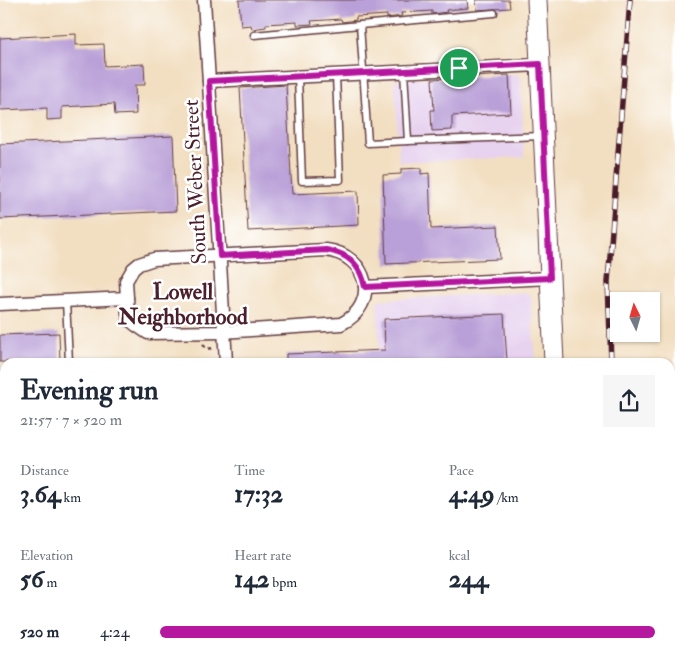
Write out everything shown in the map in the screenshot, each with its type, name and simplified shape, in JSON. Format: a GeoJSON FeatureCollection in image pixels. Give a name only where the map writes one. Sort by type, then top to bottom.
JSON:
{"type":"FeatureCollection","features":[{"type":"Feature","properties":{"kind":"main road"},"geometry":{"type":"LineString","coordinates":[[537,0],[554,358]]}},
{"type":"Feature","properties":{"kind":"street","name":"South Weber Street"},"geometry":{"type":"LineString","coordinates":[[204,0],[226,358]]}},
{"type":"Feature","properties":{"kind":"street"},"geometry":{"type":"LineString","coordinates":[[209,81],[540,64]]}},
{"type":"Feature","properties":{"kind":"street"},"geometry":{"type":"LineString","coordinates":[[326,250],[337,251],[346,255],[354,262],[364,278],[365,287],[364,299],[359,309],[351,318],[341,324],[223,332],[148,333],[131,321],[128,314],[126,281],[133,269],[146,261],[154,259],[326,250]]}},
{"type":"Feature","properties":{"kind":"street"},"geometry":{"type":"LineString","coordinates":[[365,287],[550,278]]}},
{"type":"Feature","properties":{"kind":"street"},"geometry":{"type":"LineString","coordinates":[[0,304],[127,298]]}},
{"type":"Feature","properties":{"kind":"lane"},"geometry":{"type":"LineString","coordinates":[[254,35],[494,13]]}},
{"type":"Feature","properties":{"kind":"lane"},"geometry":{"type":"LineString","coordinates":[[360,25],[368,143],[543,136]]}},
{"type":"Feature","properties":{"kind":"lane"},"geometry":{"type":"LineString","coordinates":[[404,71],[408,141]]}},
{"type":"Feature","properties":{"kind":"lane"},"geometry":{"type":"LineString","coordinates":[[298,77],[302,182],[340,180],[336,75]]}},
{"type":"Feature","properties":{"kind":"lane"},"geometry":{"type":"LineString","coordinates":[[66,301],[68,358]]}},
{"type":"Feature","properties":{"kind":"shaded area"},"geometry":{"type":"Polygon","coordinates":[[[516,74],[521,78],[524,157],[399,162],[395,80],[516,74]]]}},
{"type":"Feature","properties":{"kind":"shaded area"},"geometry":{"type":"Polygon","coordinates":[[[525,292],[531,296],[532,300],[536,358],[380,358],[377,300],[525,292]]]}},
{"type":"Feature","properties":{"kind":"building"},"geometry":{"type":"Polygon","coordinates":[[[239,0],[467,0],[468,8],[446,10],[447,12],[432,14],[432,11],[401,13],[402,16],[387,18],[387,15],[356,17],[356,20],[342,22],[341,19],[311,21],[312,24],[297,25],[297,22],[266,24],[266,27],[252,29],[251,25],[241,26],[239,0]]]}},
{"type":"Feature","properties":{"kind":"building"},"geometry":{"type":"Polygon","coordinates":[[[476,0],[509,0],[510,8],[477,10],[476,0]]]}},
{"type":"Feature","properties":{"kind":"building"},"geometry":{"type":"Polygon","coordinates":[[[76,34],[76,45],[104,44],[105,66],[144,64],[145,85],[135,85],[136,114],[115,115],[114,104],[62,107],[62,119],[47,120],[47,108],[0,110],[0,38],[76,34]]]}},
{"type":"Feature","properties":{"kind":"building"},"geometry":{"type":"Polygon","coordinates":[[[509,75],[511,113],[452,116],[452,130],[432,131],[431,110],[434,110],[432,79],[509,75]]]}},
{"type":"Feature","properties":{"kind":"building"},"geometry":{"type":"Polygon","coordinates":[[[286,85],[292,194],[358,191],[359,225],[248,231],[240,88],[286,85]]]}},
{"type":"Feature","properties":{"kind":"building"},"geometry":{"type":"Polygon","coordinates":[[[173,136],[176,211],[0,219],[0,144],[173,136]]]}},
{"type":"Feature","properties":{"kind":"building"},"geometry":{"type":"Polygon","coordinates":[[[421,168],[421,174],[429,173],[431,229],[498,226],[500,259],[386,264],[383,175],[401,174],[401,169],[421,168]]]}},
{"type":"Feature","properties":{"kind":"building"},"geometry":{"type":"Polygon","coordinates":[[[504,314],[507,358],[286,358],[286,354],[385,350],[384,319],[504,314]]]}},
{"type":"Feature","properties":{"kind":"building"},"geometry":{"type":"Polygon","coordinates":[[[59,333],[60,358],[0,358],[0,335],[59,333]]]}},
{"type":"Feature","properties":{"kind":"railway"},"geometry":{"type":"LineString","coordinates":[[611,358],[608,282],[630,0]]}},
{"type":"Feature","properties":{"kind":"district","name":"Lowell Neighborhood"},"geometry":{"type":"Point","coordinates":[183,304]}},
{"type":"Feature","properties":{"kind":"route"},"geometry":{"type":"LineString","coordinates":[[540,64],[550,278],[365,287],[364,278],[354,262],[346,255],[337,251],[220,256],[209,81],[459,68],[540,64]]}}]}
